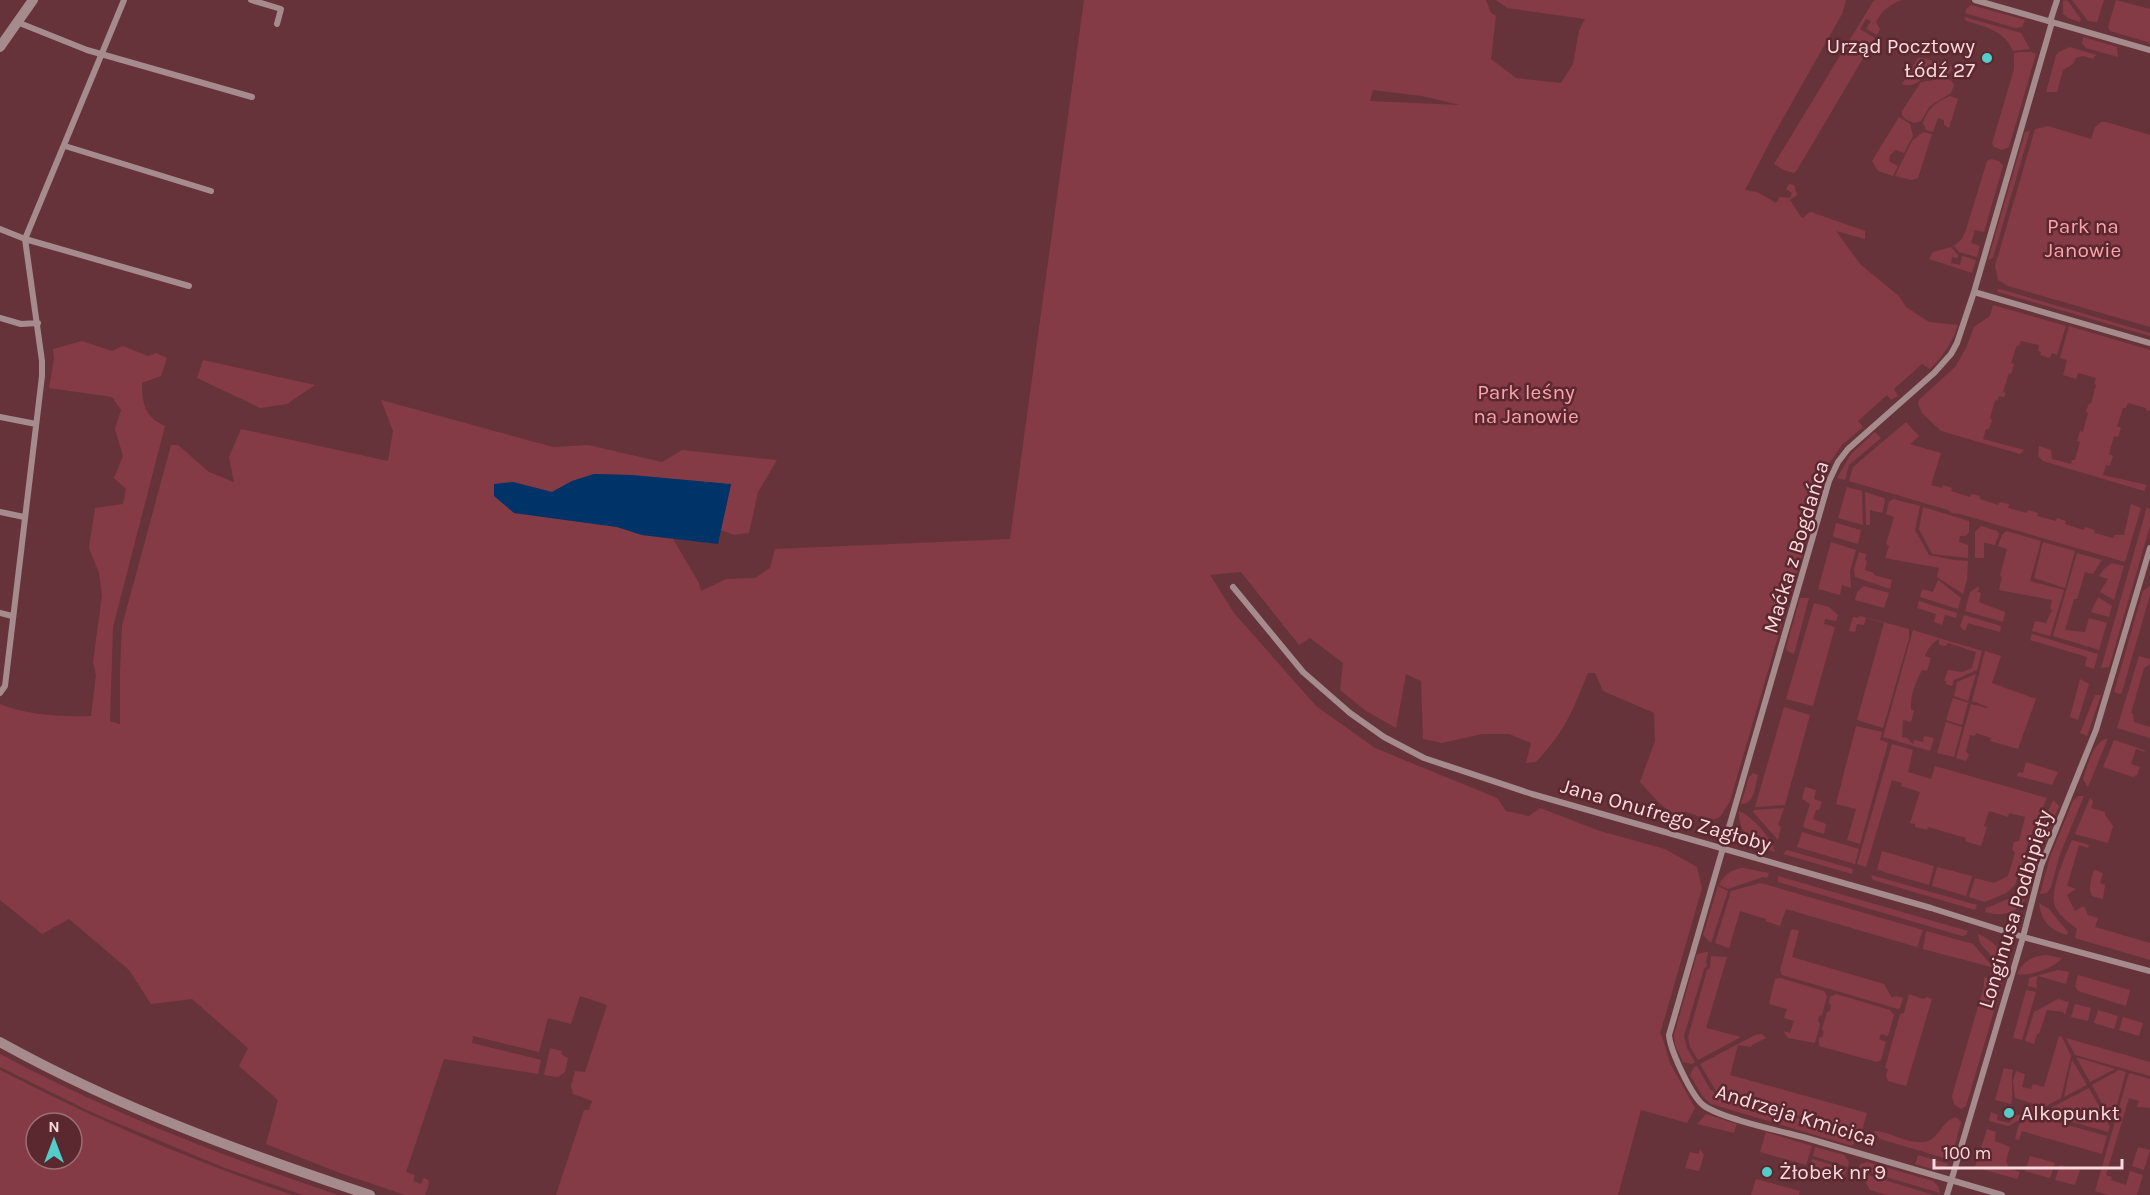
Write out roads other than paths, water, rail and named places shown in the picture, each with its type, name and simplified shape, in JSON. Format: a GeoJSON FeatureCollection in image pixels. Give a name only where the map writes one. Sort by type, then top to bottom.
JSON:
{"type":"FeatureCollection","features":[{"type":"Feature","properties":{"kind":"street"},"geometry":{"type":"LineString","coordinates":[[0,46],[33,0]]}},
{"type":"Feature","properties":{"kind":"street"},"geometry":{"type":"LineString","coordinates":[[0,693],[5,686],[42,361],[25,239],[124,0]]}},
{"type":"Feature","properties":{"kind":"street"},"geometry":{"type":"LineString","coordinates":[[251,0],[281,9],[277,24]]}},
{"type":"Feature","properties":{"kind":"street"},"geometry":{"type":"LineString","coordinates":[[1975,0],[2150,50]]}},
{"type":"Feature","properties":{"kind":"street","name":"Maćka z Bogdańca"},"geometry":{"type":"LineString","coordinates":[[1723,848],[1830,479],[1838,462],[1848,449],[1934,373],[1951,354],[1974,292],[2057,0]]}},
{"type":"Feature","properties":{"kind":"street"},"geometry":{"type":"LineString","coordinates":[[17,22],[87,50],[252,98]]}},
{"type":"Feature","properties":{"kind":"street"},"geometry":{"type":"LineString","coordinates":[[65,146],[211,191]]}},
{"type":"Feature","properties":{"kind":"street"},"geometry":{"type":"LineString","coordinates":[[0,229],[25,239],[189,286]]}},
{"type":"Feature","properties":{"kind":"street"},"geometry":{"type":"LineString","coordinates":[[1974,292],[2150,343]]}},
{"type":"Feature","properties":{"kind":"street"},"geometry":{"type":"LineString","coordinates":[[0,318],[21,324],[38,323]]}},
{"type":"Feature","properties":{"kind":"street"},"geometry":{"type":"LineString","coordinates":[[0,417],[36,424]]}},
{"type":"Feature","properties":{"kind":"street"},"geometry":{"type":"LineString","coordinates":[[0,512],[24,517]]}},
{"type":"Feature","properties":{"kind":"street","name":"Longinusa Podbipięty"},"geometry":{"type":"LineString","coordinates":[[1947,1195],[2046,852],[2099,722],[2150,548]]}},
{"type":"Feature","properties":{"kind":"street","name":"Jana Onufrego Zagłoby"},"geometry":{"type":"LineString","coordinates":[[1233,587],[1303,672],[1350,713],[1399,746],[1458,771],[1977,921],[2023,937],[2150,971]]}},
{"type":"Feature","properties":{"kind":"street"},"geometry":{"type":"LineString","coordinates":[[0,613],[12,616]]}},
{"type":"Feature","properties":{"kind":"street","name":"Andrzeja Kmicica"},"geometry":{"type":"LineString","coordinates":[[1723,848],[1669,1035],[1675,1057],[1699,1101],[1707,1108],[1741,1119],[2002,1195]]}},
{"type":"Feature","properties":{"kind":"street"},"geometry":{"type":"LineString","coordinates":[[0,1042],[114,1099],[180,1127],[277,1164],[370,1195]]}},
{"type":"Feature","properties":{"kind":"water"},"geometry":{"type":"Polygon","coordinates":[[[594,474],[731,484],[718,544],[642,535],[617,527],[514,513],[494,496],[494,484],[513,482],[552,492],[572,481],[594,474]]]}},
{"type":"Feature","properties":{"kind":"place","name":"Urząd Pocztowy Łódź 27"},"geometry":{"type":"Point","coordinates":[1987,58]}},
{"type":"Feature","properties":{"kind":"place","name":"Alkopunkt"},"geometry":{"type":"Point","coordinates":[2009,1113]}},
{"type":"Feature","properties":{"kind":"place","name":"Żłobek nr 9"},"geometry":{"type":"Point","coordinates":[1767,1172]}},
{"type":"Feature","properties":{"kind":"park label","name":"Park na Janowie"},"geometry":{"type":"Point","coordinates":[2083,238]}},
{"type":"Feature","properties":{"kind":"park label","name":"Park leśny na Janowie"},"geometry":{"type":"Point","coordinates":[1526,404]}}]}
